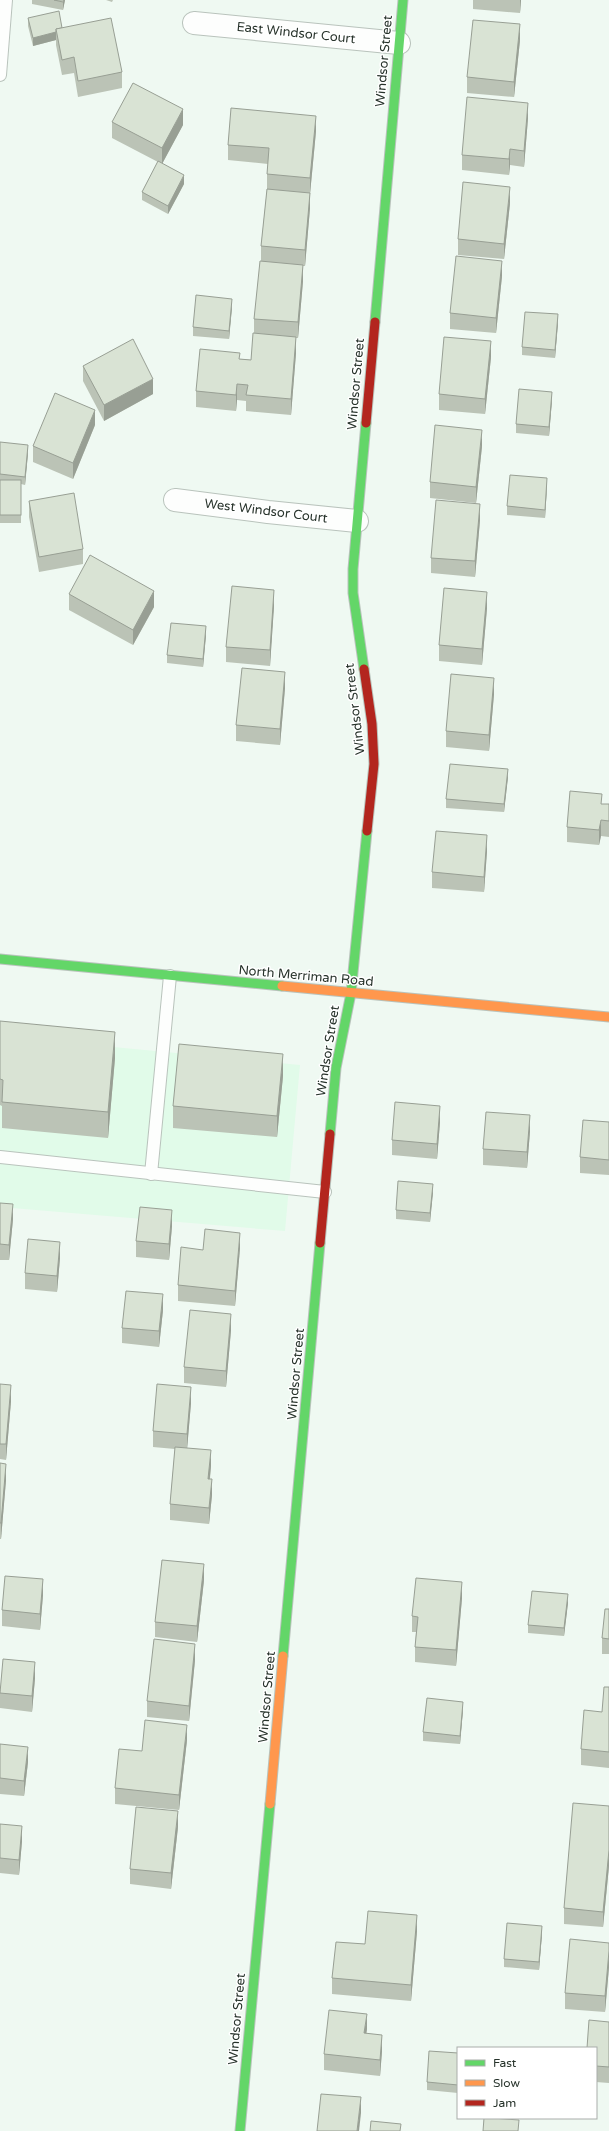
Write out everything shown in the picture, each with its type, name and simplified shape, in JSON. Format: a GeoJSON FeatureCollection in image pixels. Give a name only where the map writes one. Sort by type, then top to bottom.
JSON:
{"type":"FeatureCollection","features":[{"type":"Feature","properties":{"kind":"street","name":"Windsor Street"},"geometry":{"type":"LineString","coordinates":[[240,2131],[336,1068],[351,993],[374,764],[372,724],[353,593],[353,569],[403,0]]}},
{"type":"Feature","properties":{"kind":"street","name":"East Windsor Court"},"geometry":{"type":"LineString","coordinates":[[194,23],[399,43]]}},
{"type":"Feature","properties":{"kind":"street","name":"West Windsor Court"},"geometry":{"type":"LineString","coordinates":[[175,500],[268,512],[357,521]]}},
{"type":"Feature","properties":{"kind":"street","name":"North Merriman Road"},"geometry":{"type":"LineString","coordinates":[[0,959],[609,1017]]}},
{"type":"Feature","properties":{"kind":"lane"},"geometry":{"type":"LineString","coordinates":[[0,75],[6,0]]}},
{"type":"Feature","properties":{"kind":"lane"},"geometry":{"type":"LineString","coordinates":[[151,1174],[170,976]]}},
{"type":"Feature","properties":{"kind":"lane"},"geometry":{"type":"LineString","coordinates":[[0,1158],[325,1192]]}},
{"type":"Feature","properties":{"kind":"shaded area"},"geometry":{"type":"Polygon","coordinates":[[[0,1036],[300,1065],[285,1231],[0,1207],[0,1036]]]}},
{"type":"Feature","properties":{"kind":"building"},"geometry":{"type":"Polygon","coordinates":[[[59,11],[62,28],[56,29],[56,32],[33,38],[28,18],[59,11]]]}},
{"type":"Feature","properties":{"kind":"building"},"geometry":{"type":"Polygon","coordinates":[[[111,18],[122,72],[78,81],[74,57],[62,60],[56,29],[111,18]]]}},
{"type":"Feature","properties":{"kind":"building"},"geometry":{"type":"Polygon","coordinates":[[[473,20],[520,24],[514,82],[467,77],[473,20]]]}},
{"type":"Feature","properties":{"kind":"building"},"geometry":{"type":"Polygon","coordinates":[[[133,83],[183,109],[162,148],[112,122],[133,83]]]}},
{"type":"Feature","properties":{"kind":"building"},"geometry":{"type":"Polygon","coordinates":[[[467,97],[528,103],[524,151],[510,149],[509,159],[462,155],[467,97]]]}},
{"type":"Feature","properties":{"kind":"building"},"geometry":{"type":"Polygon","coordinates":[[[231,108],[316,116],[310,178],[267,174],[269,148],[228,145],[231,108]]]}},
{"type":"Feature","properties":{"kind":"building"},"geometry":{"type":"Polygon","coordinates":[[[158,161],[184,175],[168,206],[142,192],[158,161]]]}},
{"type":"Feature","properties":{"kind":"building"},"geometry":{"type":"Polygon","coordinates":[[[463,182],[510,187],[504,244],[458,239],[463,182]]]}},
{"type":"Feature","properties":{"kind":"building"},"geometry":{"type":"Polygon","coordinates":[[[267,189],[310,193],[305,250],[261,246],[267,189]]]}},
{"type":"Feature","properties":{"kind":"building"},"geometry":{"type":"Polygon","coordinates":[[[456,256],[502,261],[496,318],[450,313],[456,256]]]}},
{"type":"Feature","properties":{"kind":"building"},"geometry":{"type":"Polygon","coordinates":[[[260,261],[303,265],[298,322],[254,319],[260,261]]]}},
{"type":"Feature","properties":{"kind":"building"},"geometry":{"type":"Polygon","coordinates":[[[196,295],[232,299],[229,331],[193,327],[196,295]]]}},
{"type":"Feature","properties":{"kind":"building"},"geometry":{"type":"Polygon","coordinates":[[[525,312],[558,314],[555,350],[522,347],[525,312]]]}},
{"type":"Feature","properties":{"kind":"building"},"geometry":{"type":"Polygon","coordinates":[[[253,333],[296,337],[291,399],[246,395],[248,385],[237,384],[236,395],[196,391],[200,349],[240,353],[239,359],[251,360],[253,333]]]}},
{"type":"Feature","properties":{"kind":"building"},"geometry":{"type":"Polygon","coordinates":[[[444,337],[491,341],[485,399],[439,394],[444,337]]]}},
{"type":"Feature","properties":{"kind":"building"},"geometry":{"type":"Polygon","coordinates":[[[133,339],[153,379],[104,405],[83,366],[133,339]]]}},
{"type":"Feature","properties":{"kind":"building"},"geometry":{"type":"Polygon","coordinates":[[[519,389],[552,392],[549,427],[516,424],[519,389]]]}},
{"type":"Feature","properties":{"kind":"building"},"geometry":{"type":"Polygon","coordinates":[[[55,393],[95,410],[73,463],[33,446],[55,393]]]}},
{"type":"Feature","properties":{"kind":"building"},"geometry":{"type":"Polygon","coordinates":[[[435,425],[482,430],[476,487],[430,482],[435,425]]]}},
{"type":"Feature","properties":{"kind":"building"},"geometry":{"type":"Polygon","coordinates":[[[0,442],[28,445],[25,477],[0,474],[0,442]]]}},
{"type":"Feature","properties":{"kind":"building"},"geometry":{"type":"Polygon","coordinates":[[[510,475],[547,478],[545,510],[507,506],[510,475]]]}},
{"type":"Feature","properties":{"kind":"building"},"geometry":{"type":"Polygon","coordinates":[[[0,480],[21,480],[21,515],[0,515],[0,480]]]}},
{"type":"Feature","properties":{"kind":"building"},"geometry":{"type":"Polygon","coordinates":[[[74,493],[83,549],[39,557],[29,501],[74,493]]]}},
{"type":"Feature","properties":{"kind":"building"},"geometry":{"type":"Polygon","coordinates":[[[436,500],[480,504],[475,561],[431,558],[436,500]]]}},
{"type":"Feature","properties":{"kind":"building"},"geometry":{"type":"Polygon","coordinates":[[[90,555],[154,591],[133,630],[69,594],[90,555]]]}},
{"type":"Feature","properties":{"kind":"building"},"geometry":{"type":"Polygon","coordinates":[[[232,586],[274,590],[270,650],[226,647],[232,586]]]}},
{"type":"Feature","properties":{"kind":"building"},"geometry":{"type":"Polygon","coordinates":[[[444,588],[487,592],[482,649],[439,645],[444,588]]]}},
{"type":"Feature","properties":{"kind":"building"},"geometry":{"type":"Polygon","coordinates":[[[171,623],[206,626],[203,659],[167,655],[171,623]]]}},
{"type":"Feature","properties":{"kind":"building"},"geometry":{"type":"Polygon","coordinates":[[[242,668],[285,672],[280,729],[236,725],[242,668]]]}},
{"type":"Feature","properties":{"kind":"building"},"geometry":{"type":"Polygon","coordinates":[[[451,674],[494,678],[489,735],[446,731],[451,674]]]}},
{"type":"Feature","properties":{"kind":"building"},"geometry":{"type":"Polygon","coordinates":[[[450,764],[508,769],[504,804],[446,799],[450,764]]]}},
{"type":"Feature","properties":{"kind":"building"},"geometry":{"type":"Polygon","coordinates":[[[570,791],[602,794],[601,804],[609,804],[609,821],[601,820],[599,830],[567,827],[570,791]]]}},
{"type":"Feature","properties":{"kind":"building"},"geometry":{"type":"Polygon","coordinates":[[[436,831],[487,835],[484,877],[432,872],[436,831]]]}},
{"type":"Feature","properties":{"kind":"building"},"geometry":{"type":"Polygon","coordinates":[[[0,1021],[115,1032],[108,1112],[2,1102],[3,1080],[0,1079],[0,1021]]]}},
{"type":"Feature","properties":{"kind":"building"},"geometry":{"type":"Polygon","coordinates":[[[179,1044],[283,1054],[277,1116],[173,1106],[179,1044]]]}},
{"type":"Feature","properties":{"kind":"building"},"geometry":{"type":"Polygon","coordinates":[[[395,1102],[440,1106],[437,1144],[392,1140],[395,1102]]]}},
{"type":"Feature","properties":{"kind":"building"},"geometry":{"type":"Polygon","coordinates":[[[486,1112],[530,1115],[527,1152],[483,1149],[486,1112]]]}},
{"type":"Feature","properties":{"kind":"building"},"geometry":{"type":"Polygon","coordinates":[[[583,1120],[609,1122],[609,1160],[580,1157],[583,1120]]]}},
{"type":"Feature","properties":{"kind":"building"},"geometry":{"type":"Polygon","coordinates":[[[398,1181],[433,1184],[430,1213],[396,1210],[398,1181]]]}},
{"type":"Feature","properties":{"kind":"building"},"geometry":{"type":"Polygon","coordinates":[[[0,1203],[13,1204],[9,1245],[0,1244],[0,1203]]]}},
{"type":"Feature","properties":{"kind":"building"},"geometry":{"type":"Polygon","coordinates":[[[140,1207],[172,1210],[169,1244],[136,1241],[140,1207]]]}},
{"type":"Feature","properties":{"kind":"building"},"geometry":{"type":"Polygon","coordinates":[[[205,1229],[240,1233],[235,1291],[178,1285],[181,1247],[203,1250],[205,1229]]]}},
{"type":"Feature","properties":{"kind":"building"},"geometry":{"type":"Polygon","coordinates":[[[28,1239],[60,1242],[57,1276],[25,1273],[28,1239]]]}},
{"type":"Feature","properties":{"kind":"building"},"geometry":{"type":"Polygon","coordinates":[[[126,1291],[163,1294],[159,1331],[122,1328],[126,1291]]]}},
{"type":"Feature","properties":{"kind":"building"},"geometry":{"type":"Polygon","coordinates":[[[190,1310],[231,1314],[226,1371],[184,1367],[190,1310]]]}},
{"type":"Feature","properties":{"kind":"building"},"geometry":{"type":"Polygon","coordinates":[[[0,1384],[11,1385],[6,1444],[0,1444],[0,1384]]]}},
{"type":"Feature","properties":{"kind":"building"},"geometry":{"type":"Polygon","coordinates":[[[157,1384],[191,1387],[187,1434],[153,1431],[157,1384]]]}},
{"type":"Feature","properties":{"kind":"building"},"geometry":{"type":"Polygon","coordinates":[[[175,1447],[211,1450],[208,1479],[212,1479],[209,1508],[170,1504],[175,1447]]]}},
{"type":"Feature","properties":{"kind":"building"},"geometry":{"type":"Polygon","coordinates":[[[0,1463],[6,1464],[1,1523],[0,1523],[0,1463]]]}},
{"type":"Feature","properties":{"kind":"building"},"geometry":{"type":"Polygon","coordinates":[[[162,1560],[204,1564],[197,1626],[155,1622],[162,1560]]]}},
{"type":"Feature","properties":{"kind":"building"},"geometry":{"type":"Polygon","coordinates":[[[5,1576],[43,1579],[40,1614],[2,1610],[5,1576]]]}},
{"type":"Feature","properties":{"kind":"building"},"geometry":{"type":"Polygon","coordinates":[[[416,1578],[462,1582],[456,1650],[415,1647],[418,1617],[412,1616],[416,1578]]]}},
{"type":"Feature","properties":{"kind":"building"},"geometry":{"type":"Polygon","coordinates":[[[532,1591],[568,1594],[564,1628],[528,1625],[532,1591]]]}},
{"type":"Feature","properties":{"kind":"building"},"geometry":{"type":"Polygon","coordinates":[[[605,1609],[609,1609],[609,1639],[602,1638],[605,1609]]]}},
{"type":"Feature","properties":{"kind":"building"},"geometry":{"type":"Polygon","coordinates":[[[154,1639],[195,1644],[189,1706],[147,1701],[154,1639]]]}},
{"type":"Feature","properties":{"kind":"building"},"geometry":{"type":"Polygon","coordinates":[[[3,1659],[35,1662],[32,1696],[0,1693],[3,1659]]]}},
{"type":"Feature","properties":{"kind":"building"},"geometry":{"type":"Polygon","coordinates":[[[604,1687],[609,1687],[609,1752],[581,1749],[584,1710],[602,1712],[604,1687]]]}},
{"type":"Feature","properties":{"kind":"building"},"geometry":{"type":"Polygon","coordinates":[[[427,1698],[463,1702],[460,1736],[423,1732],[427,1698]]]}},
{"type":"Feature","properties":{"kind":"building"},"geometry":{"type":"Polygon","coordinates":[[[145,1720],[187,1725],[179,1795],[115,1788],[119,1749],[142,1751],[145,1720]]]}},
{"type":"Feature","properties":{"kind":"building"},"geometry":{"type":"Polygon","coordinates":[[[0,1744],[28,1747],[24,1781],[0,1778],[0,1744]]]}},
{"type":"Feature","properties":{"kind":"building"},"geometry":{"type":"Polygon","coordinates":[[[573,1803],[609,1806],[609,1850],[603,1912],[564,1908],[573,1803]]]}},
{"type":"Feature","properties":{"kind":"building"},"geometry":{"type":"Polygon","coordinates":[[[136,1807],[178,1811],[171,1873],[130,1869],[136,1807]]]}},
{"type":"Feature","properties":{"kind":"building"},"geometry":{"type":"Polygon","coordinates":[[[0,1824],[22,1826],[19,1860],[0,1858],[0,1824]]]}},
{"type":"Feature","properties":{"kind":"building"},"geometry":{"type":"Polygon","coordinates":[[[368,1911],[417,1915],[411,1985],[332,1978],[336,1942],[365,1944],[368,1911]]]}},
{"type":"Feature","properties":{"kind":"building"},"geometry":{"type":"Polygon","coordinates":[[[507,1923],[542,1926],[539,1962],[504,1959],[507,1923]]]}},
{"type":"Feature","properties":{"kind":"building"},"geometry":{"type":"Polygon","coordinates":[[[570,1939],[609,1943],[605,1996],[565,1993],[570,1939]]]}},
{"type":"Feature","properties":{"kind":"building"},"geometry":{"type":"Polygon","coordinates":[[[329,2010],[367,2014],[364,2033],[382,2035],[380,2060],[324,2054],[329,2010]]]}},
{"type":"Feature","properties":{"kind":"building"},"geometry":{"type":"Polygon","coordinates":[[[589,2020],[609,2022],[609,2067],[597,2066],[597,2047],[587,2047],[589,2020]]]}},
{"type":"Feature","properties":{"kind":"building"},"geometry":{"type":"Polygon","coordinates":[[[429,2051],[457,2053],[457,2085],[427,2082],[429,2051]]]}},
{"type":"Feature","properties":{"kind":"building"},"geometry":{"type":"Polygon","coordinates":[[[321,2094],[361,2097],[357,2131],[317,2131],[321,2094]]]}},
{"type":"Feature","properties":{"kind":"building"},"geometry":{"type":"Polygon","coordinates":[[[484,2119],[519,2120],[518,2131],[483,2131],[484,2119]]]}},
{"type":"Feature","properties":{"kind":"building"},"geometry":{"type":"Polygon","coordinates":[[[371,2121],[401,2124],[400,2131],[370,2131],[371,2121]]]}},
{"type":"Feature","properties":{"kind":"traffic: fast"},"geometry":{"type":"LineString","coordinates":[[375,322],[403,0]]}},
{"type":"Feature","properties":{"kind":"traffic: fast"},"geometry":{"type":"LineString","coordinates":[[364,669],[353,593],[353,569],[366,423]]}},
{"type":"Feature","properties":{"kind":"traffic: fast"},"geometry":{"type":"LineString","coordinates":[[330,1134],[336,1068],[351,993],[367,831]]}},
{"type":"Feature","properties":{"kind":"traffic: fast"},"geometry":{"type":"LineString","coordinates":[[0,959],[282,986]]}},
{"type":"Feature","properties":{"kind":"traffic: fast"},"geometry":{"type":"LineString","coordinates":[[283,1656],[320,1243]]}},
{"type":"Feature","properties":{"kind":"traffic: fast"},"geometry":{"type":"LineString","coordinates":[[240,2131],[270,1804]]}},
{"type":"Feature","properties":{"kind":"traffic: slow"},"geometry":{"type":"LineString","coordinates":[[282,986],[609,1017]]}},
{"type":"Feature","properties":{"kind":"traffic: slow"},"geometry":{"type":"LineString","coordinates":[[270,1804],[283,1656]]}},
{"type":"Feature","properties":{"kind":"traffic: jam"},"geometry":{"type":"LineString","coordinates":[[366,423],[375,322]]}},
{"type":"Feature","properties":{"kind":"traffic: jam"},"geometry":{"type":"LineString","coordinates":[[364,669],[372,724],[374,764],[367,831]]}},
{"type":"Feature","properties":{"kind":"traffic: jam"},"geometry":{"type":"LineString","coordinates":[[320,1243],[330,1134]]}}]}
